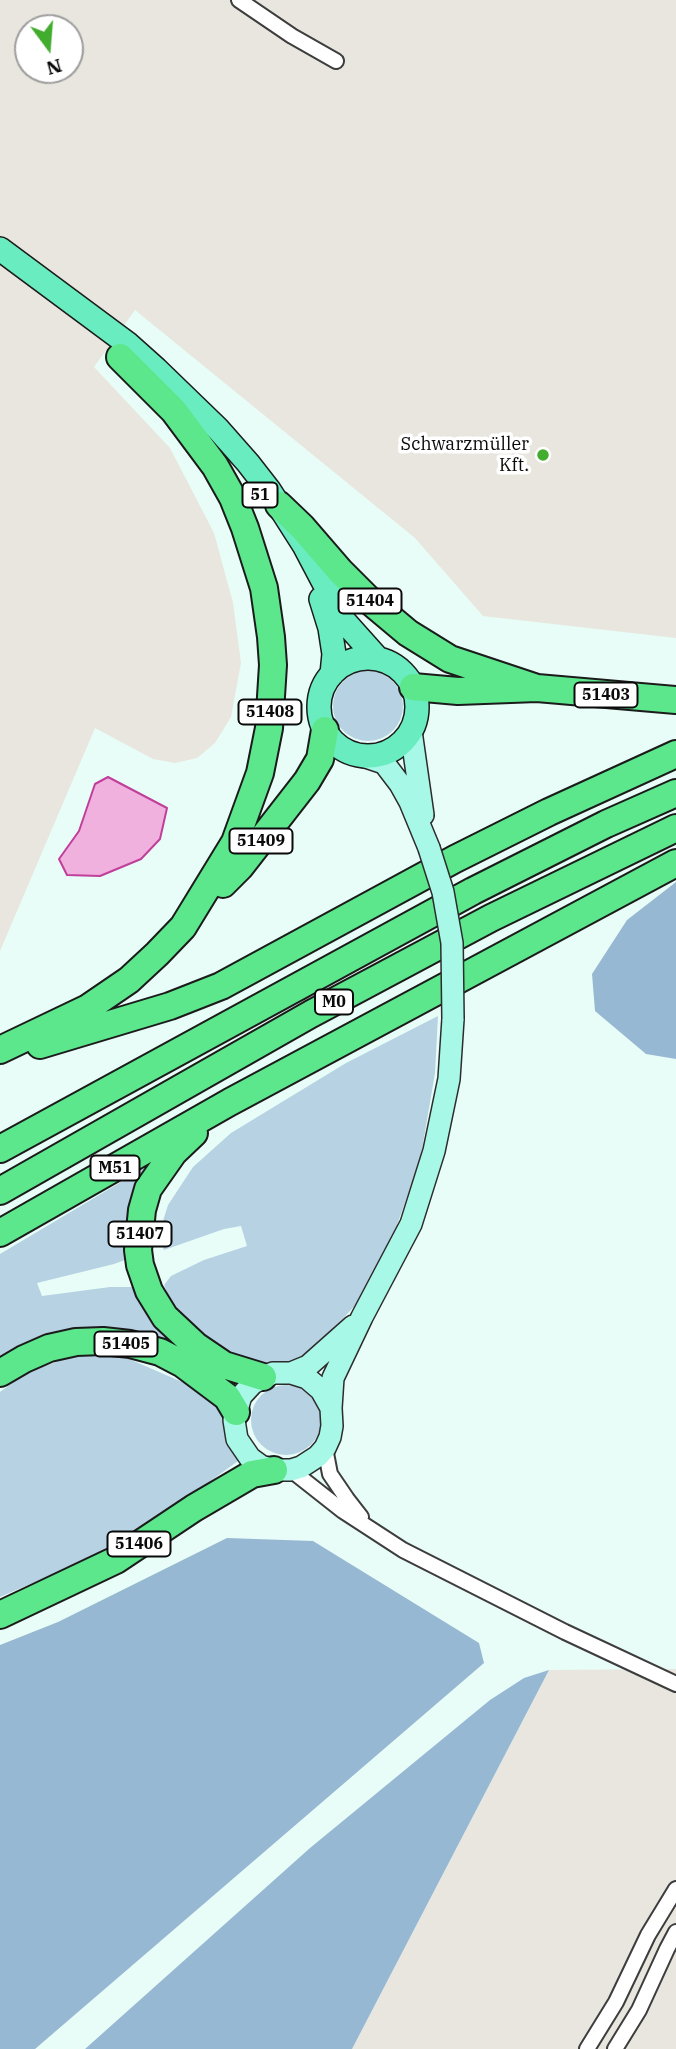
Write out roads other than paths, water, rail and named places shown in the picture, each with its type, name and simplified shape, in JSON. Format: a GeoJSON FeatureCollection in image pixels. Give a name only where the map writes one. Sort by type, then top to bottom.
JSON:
{"type":"FeatureCollection","features":[{"type":"Feature","properties":{"kind":"highway","name":"51408"},"geometry":{"type":"LineString","coordinates":[[0,1050],[88,1007],[129,979],[158,954],[192,915],[235,842],[260,773],[269,728],[273,665],[264,588],[233,498],[215,466],[174,411],[120,357]]}},
{"type":"Feature","properties":{"kind":"highway","name":"51404"},"geometry":{"type":"LineString","coordinates":[[279,505],[363,594],[408,633],[450,659],[537,688]]}},
{"type":"Feature","properties":{"kind":"highway","name":"51403"},"geometry":{"type":"LineString","coordinates":[[413,687],[458,691],[537,688],[676,700]]}},
{"type":"Feature","properties":{"kind":"highway","name":"51409"},"geometry":{"type":"LineString","coordinates":[[192,915],[240,867],[307,781],[320,759],[325,730]]}},
{"type":"Feature","properties":{"kind":"highway"},"geometry":{"type":"LineString","coordinates":[[0,1056],[117,1023],[221,986],[455,859],[676,754]]}},
{"type":"Feature","properties":{"kind":"highway","name":"M0"},"geometry":{"type":"LineString","coordinates":[[0,1149],[473,891],[606,824],[676,793]]}},
{"type":"Feature","properties":{"kind":"highway","name":"M0"},"geometry":{"type":"LineString","coordinates":[[0,1191],[311,1014],[491,918],[676,828]]}},
{"type":"Feature","properties":{"kind":"highway"},"geometry":{"type":"LineString","coordinates":[[230,1102],[676,863]]}},
{"type":"Feature","properties":{"kind":"highway","name":"M51"},"geometry":{"type":"LineString","coordinates":[[0,1233],[230,1102]]}},
{"type":"Feature","properties":{"kind":"highway","name":"51407"},"geometry":{"type":"LineString","coordinates":[[230,1102],[174,1152],[148,1189],[142,1210],[138,1250],[149,1291],[165,1317],[196,1346],[224,1365],[263,1377]]}},
{"type":"Feature","properties":{"kind":"highway","name":"51405"},"geometry":{"type":"LineString","coordinates":[[0,1373],[49,1348],[76,1342],[103,1341],[130,1345],[160,1352],[183,1364],[228,1397],[236,1412]]}},
{"type":"Feature","properties":{"kind":"highway","name":"51406"},"geometry":{"type":"LineString","coordinates":[[0,1615],[116,1560],[194,1507],[252,1474],[283,1470]]}},
{"type":"Feature","properties":{"kind":"main road","name":"51"},"geometry":{"type":"LineString","coordinates":[[0,249],[128,344],[186,397],[233,446],[279,505],[316,566],[344,621],[378,659],[399,668],[413,687]]}},
{"type":"Feature","properties":{"kind":"main road","name":"51"},"geometry":{"type":"LineString","coordinates":[[0,269],[175,400],[238,466],[264,501],[296,550],[318,592],[330,628],[334,654],[332,674],[321,695],[321,719],[325,730]]}},
{"type":"Feature","properties":{"kind":"main road"},"geometry":{"type":"LineString","coordinates":[[332,674],[353,660],[378,659]]}},
{"type":"Feature","properties":{"kind":"main road"},"geometry":{"type":"LineString","coordinates":[[325,730],[334,742],[360,755],[390,751],[402,743],[411,731],[417,701],[413,687]]}},
{"type":"Feature","properties":{"kind":"street"},"geometry":{"type":"LineString","coordinates":[[239,0],[292,36],[336,61]]}},
{"type":"Feature","properties":{"kind":"street"},"geometry":{"type":"LineString","coordinates":[[371,1528],[346,1499],[330,1474],[325,1448],[332,1426],[333,1378],[411,1224],[434,1151],[449,1080],[453,1019],[452,943],[443,892],[429,848],[411,731]]}},
{"type":"Feature","properties":{"kind":"street"},"geometry":{"type":"LineString","coordinates":[[360,755],[384,763],[400,784],[429,848]]}},
{"type":"Feature","properties":{"kind":"street"},"geometry":{"type":"LineString","coordinates":[[291,1373],[308,1366],[362,1317]]}},
{"type":"Feature","properties":{"kind":"street"},"geometry":{"type":"LineString","coordinates":[[331,1408],[315,1383],[307,1378],[291,1373],[273,1373],[246,1389],[241,1396],[234,1430],[242,1449],[261,1466],[283,1470],[403,1550],[676,1684]]}},
{"type":"Feature","properties":{"kind":"street","name":"51406"},"geometry":{"type":"LineString","coordinates":[[283,1470],[311,1462],[325,1448]]}},
{"type":"Feature","properties":{"kind":"street"},"geometry":{"type":"LineString","coordinates":[[649,1671],[676,1691]]}},
{"type":"Feature","properties":{"kind":"street"},"geometry":{"type":"LineString","coordinates":[[587,2049],[615,2002],[648,1935],[676,1889]]}},
{"type":"Feature","properties":{"kind":"street"},"geometry":{"type":"LineString","coordinates":[[615,2049],[639,2010],[676,1933]]}},
{"type":"Feature","properties":{"kind":"place","name":"Schwarzmüller Kft."},"geometry":{"type":"Point","coordinates":[543,455]}}]}
